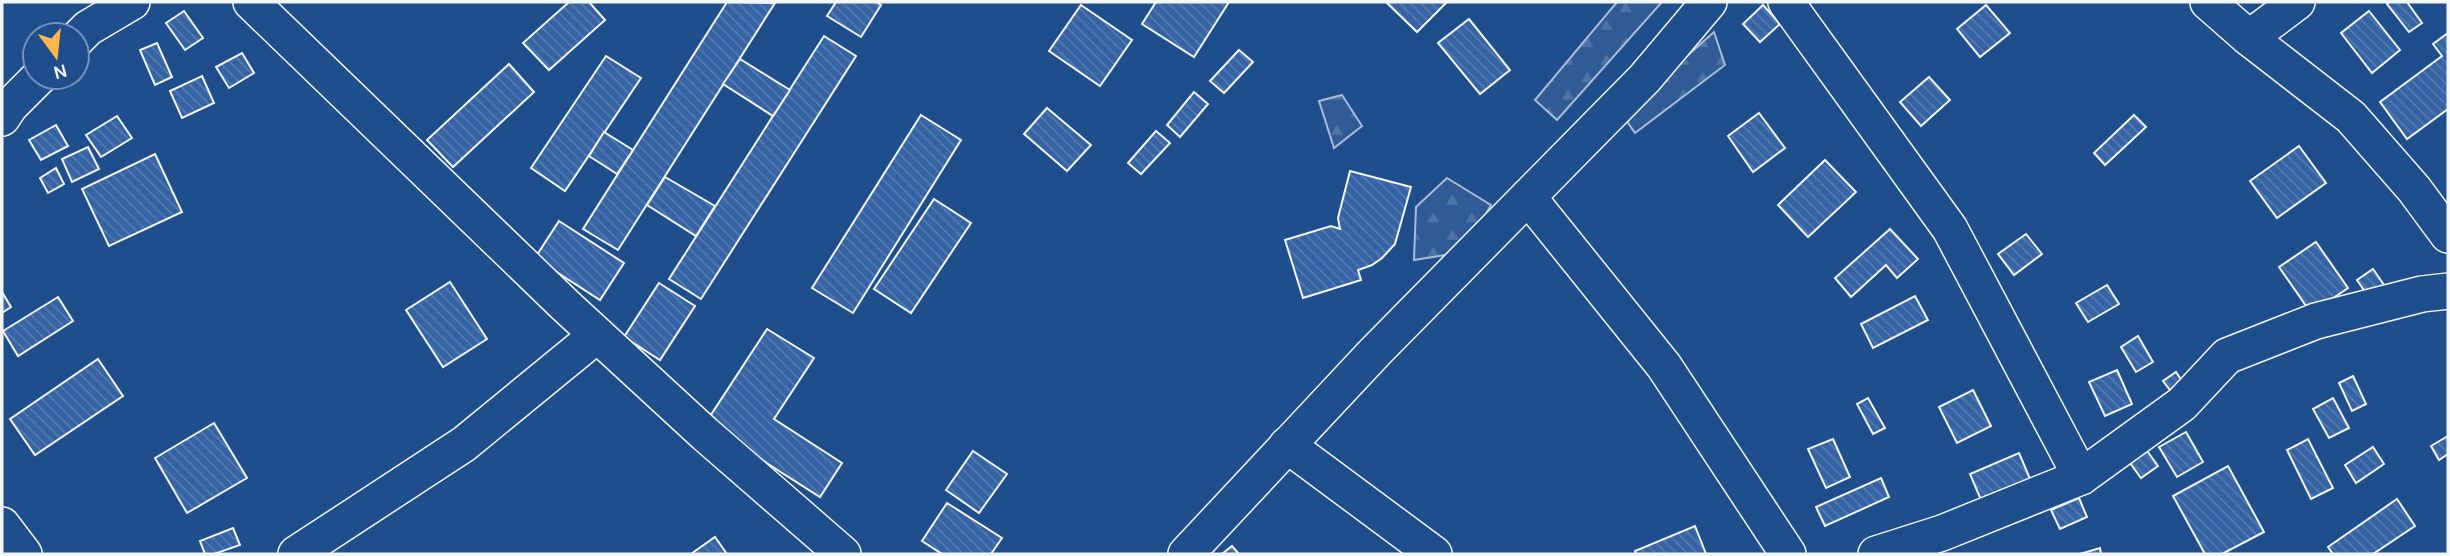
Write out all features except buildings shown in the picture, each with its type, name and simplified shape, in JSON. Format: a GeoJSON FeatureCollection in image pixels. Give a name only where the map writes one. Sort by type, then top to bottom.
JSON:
{"type":"FeatureCollection","features":[{"type":"Feature","properties":{"kind":"street"},"geometry":{"type":"LineString","coordinates":[[91,26],[132,2]]}},
{"type":"Feature","properties":{"kind":"street"},"geometry":{"type":"LineString","coordinates":[[251,2],[597,335],[842,554]]}},
{"type":"Feature","properties":{"kind":"street"},"geometry":{"type":"LineString","coordinates":[[1186,554],[1375,352],[1645,78],[1709,2]]}},
{"type":"Feature","properties":{"kind":"street"},"geometry":{"type":"LineString","coordinates":[[1786,2],[1950,229],[2081,477]]}},
{"type":"Feature","properties":{"kind":"street"},"geometry":{"type":"LineString","coordinates":[[2208,2],[2249,38],[2351,117],[2414,189],[2448,235]]}},
{"type":"Feature","properties":{"kind":"street"},"geometry":{"type":"LineString","coordinates":[[2249,38],[2297,2]]}},
{"type":"Feature","properties":{"kind":"street"},"geometry":{"type":"LineString","coordinates":[[2,118],[25,91]]}},
{"type":"Feature","properties":{"kind":"street"},"geometry":{"type":"LineString","coordinates":[[1528,197],[1664,366],[1788,554]]}},
{"type":"Feature","properties":{"kind":"street"},"geometry":{"type":"LineString","coordinates":[[1876,554],[1942,533],[2081,477],[2182,404],[2227,356],[2316,321],[2422,294],[2448,291]]}},
{"type":"Feature","properties":{"kind":"street"},"geometry":{"type":"LineString","coordinates":[[296,554],[464,444],[597,335]]}},
{"type":"Feature","properties":{"kind":"street"},"geometry":{"type":"LineString","coordinates":[[1287,445],[1434,554]]}},
{"type":"Feature","properties":{"kind":"street"},"geometry":{"type":"LineString","coordinates":[[2,525],[24,554]]}},
{"type":"Feature","properties":{"kind":"green space"},"geometry":{"type":"Polygon","coordinates":[[[1617,2],[1662,2],[1557,120],[1535,100],[1617,2]]]}},
{"type":"Feature","properties":{"kind":"green space"},"geometry":{"type":"Polygon","coordinates":[[[1714,32],[1725,65],[1635,133],[1622,114],[1714,32]]]}},
{"type":"Feature","properties":{"kind":"green space"},"geometry":{"type":"Polygon","coordinates":[[[1342,95],[1362,126],[1334,148],[1319,101],[1342,95]]]}},
{"type":"Feature","properties":{"kind":"green space"},"geometry":{"type":"Polygon","coordinates":[[[1447,178],[1491,205],[1464,252],[1414,260],[1416,207],[1447,178]]]}}]}
